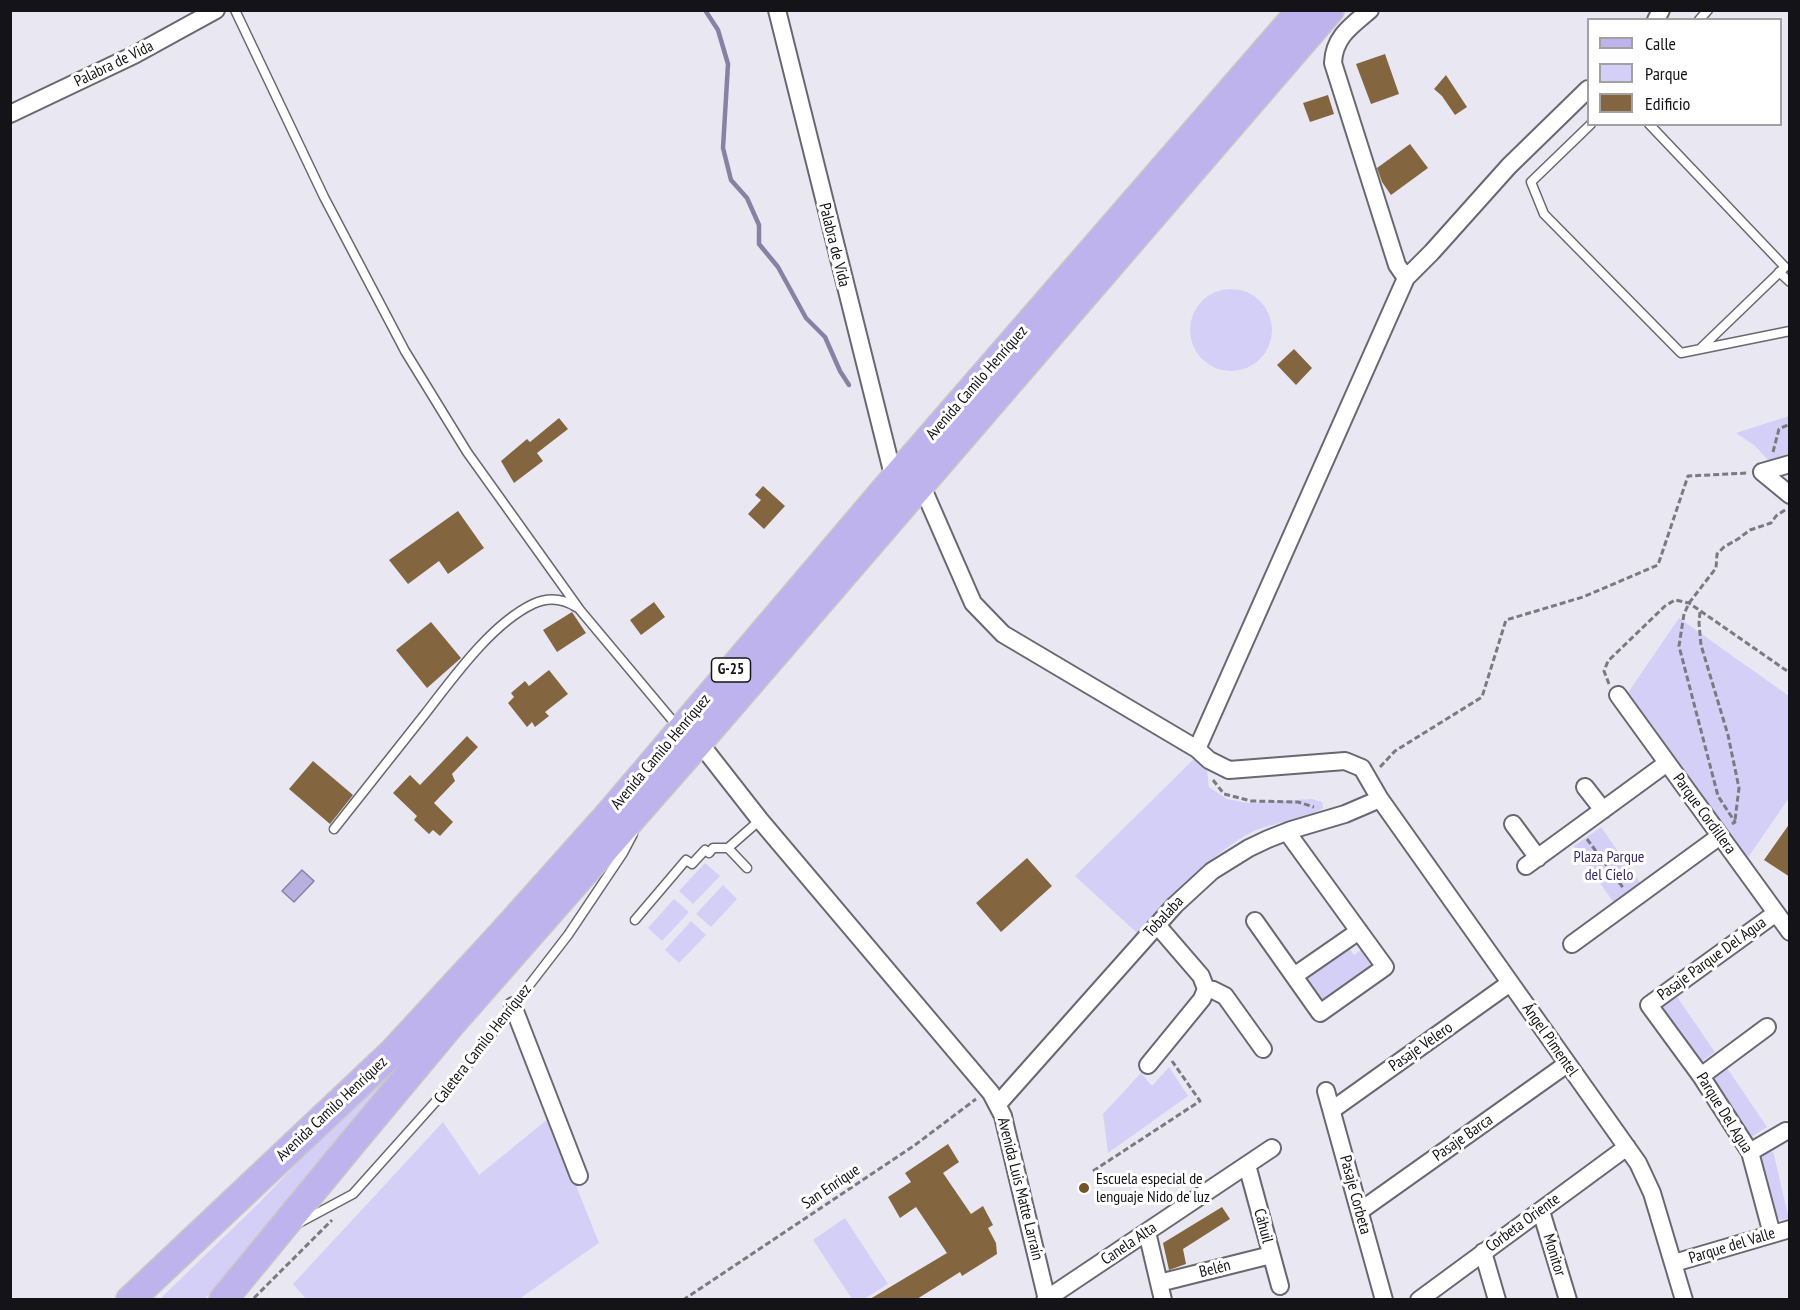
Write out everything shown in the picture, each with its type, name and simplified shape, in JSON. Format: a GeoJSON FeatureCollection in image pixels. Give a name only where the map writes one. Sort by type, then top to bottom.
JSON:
{"type":"FeatureCollection","features":[{"type":"Feature","properties":{"kind":"main road","name":"Avenida Camilo Henríquez"},"geometry":{"type":"LineString","coordinates":[[223,1299],[461,1013],[642,807],[690,736],[894,479],[1325,12]]}},
{"type":"Feature","properties":{"kind":"main road","name":"Avenida Camilo Henríquez"},"geometry":{"type":"LineString","coordinates":[[129,1299],[393,1052],[690,736],[921,484],[1325,12]]}},
{"type":"Feature","properties":{"kind":"street","name":"Palabra de Vida"},"geometry":{"type":"LineString","coordinates":[[10,114],[134,55],[216,10]]}},
{"type":"Feature","properties":{"kind":"street","name":"Palabra de Vida"},"geometry":{"type":"LineString","coordinates":[[777,10],[894,479]]}},
{"type":"Feature","properties":{"kind":"street"},"geometry":{"type":"LineString","coordinates":[[1370,10],[1347,30],[1333,49],[1333,63],[1397,266],[1406,278]]}},
{"type":"Feature","properties":{"kind":"street"},"geometry":{"type":"LineString","coordinates":[[1203,755],[1406,278],[1509,166],[1587,90]]}},
{"type":"Feature","properties":{"kind":"street"},"geometry":{"type":"LineString","coordinates":[[1762,472],[1790,464]]}},
{"type":"Feature","properties":{"kind":"street"},"geometry":{"type":"LineString","coordinates":[[1762,472],[1790,495]]}},
{"type":"Feature","properties":{"kind":"street"},"geometry":{"type":"LineString","coordinates":[[921,484],[973,603],[1003,634],[1229,770],[1345,761],[1362,768],[1369,780]]}},
{"type":"Feature","properties":{"kind":"street","name":"Parque Cordillera"},"geometry":{"type":"LineString","coordinates":[[1618,695],[1790,932]]}},
{"type":"Feature","properties":{"kind":"street","name":"Avenida Luis Matte Larraín"},"geometry":{"type":"LineString","coordinates":[[690,736],[986,1085],[998,1104],[1006,1128],[1046,1299]]}},
{"type":"Feature","properties":{"kind":"street"},"geometry":{"type":"LineString","coordinates":[[1513,824],[1532,862],[1667,763]]}},
{"type":"Feature","properties":{"kind":"street","name":"Ángel Pimentel"},"geometry":{"type":"LineString","coordinates":[[1369,780],[1380,799],[1638,1163],[1652,1193],[1684,1299]]}},
{"type":"Feature","properties":{"kind":"street"},"geometry":{"type":"LineString","coordinates":[[1585,787],[1603,810]]}},
{"type":"Feature","properties":{"kind":"street","name":"Tobalaba"},"geometry":{"type":"LineString","coordinates":[[998,1104],[1175,905],[1212,871],[1249,848],[1380,799]]}},
{"type":"Feature","properties":{"kind":"street"},"geometry":{"type":"LineString","coordinates":[[1255,921],[1320,1013],[1385,967],[1287,832]]}},
{"type":"Feature","properties":{"kind":"street"},"geometry":{"type":"LineString","coordinates":[[1572,944],[1720,836]]}},
{"type":"Feature","properties":{"kind":"street","name":"Pasaje Parque Del Agua"},"geometry":{"type":"LineString","coordinates":[[1649,1005],[1776,913]]}},
{"type":"Feature","properties":{"kind":"street"},"geometry":{"type":"LineString","coordinates":[[1148,1065],[1202,999],[1206,988],[1204,980],[1157,925]]}},
{"type":"Feature","properties":{"kind":"street"},"geometry":{"type":"LineString","coordinates":[[1294,976],[1359,931]]}},
{"type":"Feature","properties":{"kind":"street","name":"Pasaje Velero"},"geometry":{"type":"LineString","coordinates":[[1332,1110],[1510,983]]}},
{"type":"Feature","properties":{"kind":"street"},"geometry":{"type":"LineString","coordinates":[[1206,988],[1225,996],[1263,1049]]}},
{"type":"Feature","properties":{"kind":"street","name":"Parque Del Agua"},"geometry":{"type":"LineString","coordinates":[[1649,1005],[1701,1076],[1750,1152],[1772,1234]]}},
{"type":"Feature","properties":{"kind":"street"},"geometry":{"type":"LineString","coordinates":[[513,1006],[579,1176]]}},
{"type":"Feature","properties":{"kind":"street"},"geometry":{"type":"LineString","coordinates":[[1701,1076],[1767,1027]]}},
{"type":"Feature","properties":{"kind":"street","name":"Pasaje Barca"},"geometry":{"type":"LineString","coordinates":[[1360,1211],[1567,1064]]}},
{"type":"Feature","properties":{"kind":"street","name":"Pasaje Corbeta"},"geometry":{"type":"LineString","coordinates":[[1326,1091],[1384,1299]]}},
{"type":"Feature","properties":{"kind":"street"},"geometry":{"type":"LineString","coordinates":[[1750,1152],[1788,1130]]}},
{"type":"Feature","properties":{"kind":"street","name":"Corbeta Oriente"},"geometry":{"type":"LineString","coordinates":[[1419,1299],[1627,1147]]}},
{"type":"Feature","properties":{"kind":"street","name":"Canela Alta"},"geometry":{"type":"LineString","coordinates":[[1046,1299],[1272,1148]]}},
{"type":"Feature","properties":{"kind":"street","name":"Cáhuil"},"geometry":{"type":"LineString","coordinates":[[1247,1165],[1280,1287]]}},
{"type":"Feature","properties":{"kind":"street","name":"Monitor"},"geometry":{"type":"LineString","coordinates":[[1541,1210],[1568,1299]]}},
{"type":"Feature","properties":{"kind":"street","name":"Parque del Valle"},"geometry":{"type":"LineString","coordinates":[[1674,1263],[1790,1229]]}},
{"type":"Feature","properties":{"kind":"street"},"geometry":{"type":"LineString","coordinates":[[1147,1232],[1161,1291]]}},
{"type":"Feature","properties":{"kind":"street"},"geometry":{"type":"LineString","coordinates":[[1484,1252],[1497,1299]]}},
{"type":"Feature","properties":{"kind":"street","name":"Belén"},"geometry":{"type":"LineString","coordinates":[[1161,1291],[1271,1255]]}},
{"type":"Feature","properties":{"kind":"lane"},"geometry":{"type":"LineString","coordinates":[[235,10],[324,197],[405,351],[467,452],[580,610],[648,694],[690,736]]}},
{"type":"Feature","properties":{"kind":"lane"},"geometry":{"type":"LineString","coordinates":[[1589,126],[1531,182],[1544,214],[1681,353],[1790,331]]}},
{"type":"Feature","properties":{"kind":"lane"},"geometry":{"type":"LineString","coordinates":[[1651,126],[1785,267],[1701,349]]}},
{"type":"Feature","properties":{"kind":"lane"},"geometry":{"type":"LineString","coordinates":[[1779,272],[1790,282]]}},
{"type":"Feature","properties":{"kind":"lane"},"geometry":{"type":"LineString","coordinates":[[334,829],[467,661],[502,625],[533,604],[555,598],[568,602],[580,610]]}},
{"type":"Feature","properties":{"kind":"lane","name":"Caletera Camilo Henríquez"},"geometry":{"type":"LineString","coordinates":[[276,1236],[354,1194],[463,1071],[568,935],[623,853],[635,830],[642,807]]}},
{"type":"Feature","properties":{"kind":"lane"},"geometry":{"type":"LineString","coordinates":[[635,920],[686,860],[692,864],[705,850],[709,853],[713,848],[728,848],[760,820]]}},
{"type":"Feature","properties":{"kind":"lane"},"geometry":{"type":"LineString","coordinates":[[728,848],[747,868]]}},
{"type":"Feature","properties":{"kind":"path"},"geometry":{"type":"LineString","coordinates":[[1773,453],[1779,429],[1790,424]]}},
{"type":"Feature","properties":{"kind":"path"},"geometry":{"type":"LineString","coordinates":[[1369,780],[1395,751],[1482,697],[1506,620],[1583,597],[1658,565],[1688,476],[1762,472]]}},
{"type":"Feature","properties":{"kind":"path"},"geometry":{"type":"LineString","coordinates":[[1735,822],[1718,796],[1679,646],[1684,614],[1689,603],[1716,568],[1717,554],[1750,530],[1764,527],[1783,511],[1790,509]]}},
{"type":"Feature","properties":{"kind":"path"},"geometry":{"type":"LineString","coordinates":[[1618,695],[1605,676],[1605,666],[1665,606],[1675,600],[1689,603],[1790,674]]}},
{"type":"Feature","properties":{"kind":"path"},"geometry":{"type":"LineString","coordinates":[[1700,612],[1701,645],[1728,735],[1739,788],[1735,822],[1720,836]]}},
{"type":"Feature","properties":{"kind":"path"},"geometry":{"type":"LineString","coordinates":[[1203,755],[1212,779],[1224,794],[1251,801],[1298,802],[1317,808],[1323,821]]}},
{"type":"Feature","properties":{"kind":"path"},"geometry":{"type":"LineString","coordinates":[[1579,827],[1632,900]]}},
{"type":"Feature","properties":{"kind":"path"},"geometry":{"type":"LineString","coordinates":[[1093,1171],[1200,1101],[1162,1048]]}},
{"type":"Feature","properties":{"kind":"path","name":"San Enrique"},"geometry":{"type":"LineString","coordinates":[[683,1299],[915,1145],[972,1103],[986,1085]]}},
{"type":"Feature","properties":{"kind":"path"},"geometry":{"type":"LineString","coordinates":[[252,1299],[339,1213],[354,1194]]}},
{"type":"Feature","properties":{"kind":"green space"},"geometry":{"type":"Polygon","coordinates":[[[1231,289],[1247,292],[1260,301],[1269,314],[1272,330],[1269,346],[1260,359],[1247,368],[1231,371],[1215,368],[1202,359],[1193,346],[1190,330],[1193,314],[1202,301],[1215,292],[1231,289]]]}},
{"type":"Feature","properties":{"kind":"green space"},"geometry":{"type":"Polygon","coordinates":[[[1789,416],[1789,454],[1770,462],[1755,446],[1736,433],[1789,416]]]}},
{"type":"Feature","properties":{"kind":"green space"},"geometry":{"type":"Polygon","coordinates":[[[1679,618],[1789,696],[1789,798],[1747,859],[1627,694],[1679,618]]]}},
{"type":"Feature","properties":{"kind":"green space"},"geometry":{"type":"Polygon","coordinates":[[[1195,758],[1207,770],[1209,787],[1227,799],[1248,803],[1312,799],[1322,802],[1323,808],[1306,816],[1261,828],[1237,841],[1207,864],[1137,933],[1075,876],[1195,758]]]}},
{"type":"Feature","properties":{"kind":"green space","name":"Plaza Parque del Cielo"},"geometry":{"type":"Polygon","coordinates":[[[1601,827],[1643,887],[1616,906],[1574,846],[1601,827]]]}},
{"type":"Feature","properties":{"kind":"green space"},"geometry":{"type":"Polygon","coordinates":[[[705,863],[720,876],[693,904],[679,891],[705,863]]]}},
{"type":"Feature","properties":{"kind":"green space"},"geometry":{"type":"Polygon","coordinates":[[[569,876],[205,1299],[159,1300],[259,1203],[569,876]]]}},
{"type":"Feature","properties":{"kind":"green space"},"geometry":{"type":"Polygon","coordinates":[[[723,885],[737,899],[711,927],[696,914],[723,885]]]}},
{"type":"Feature","properties":{"kind":"green space"},"geometry":{"type":"Polygon","coordinates":[[[674,899],[689,912],[662,941],[648,928],[674,899]]]}},
{"type":"Feature","properties":{"kind":"green space"},"geometry":{"type":"Polygon","coordinates":[[[691,921],[706,935],[679,963],[665,950],[691,921]]]}},
{"type":"Feature","properties":{"kind":"green space"},"geometry":{"type":"Polygon","coordinates":[[[1347,945],[1354,955],[1361,950],[1374,969],[1324,1003],[1304,974],[1347,945]]]}},
{"type":"Feature","properties":{"kind":"green space"},"geometry":{"type":"Polygon","coordinates":[[[1673,991],[1715,1052],[1698,1064],[1657,1002],[1673,991]]]}},
{"type":"Feature","properties":{"kind":"green space"},"geometry":{"type":"Polygon","coordinates":[[[1725,1065],[1767,1127],[1750,1138],[1709,1076],[1725,1065]]]}},
{"type":"Feature","properties":{"kind":"green space"},"geometry":{"type":"Polygon","coordinates":[[[1169,1067],[1188,1096],[1108,1153],[1103,1114],[1141,1073],[1152,1086],[1169,1067]]]}},
{"type":"Feature","properties":{"kind":"green space"},"geometry":{"type":"Polygon","coordinates":[[[549,1118],[599,1243],[519,1299],[306,1299],[293,1284],[443,1122],[479,1175],[549,1118]]]}},
{"type":"Feature","properties":{"kind":"green space"},"geometry":{"type":"Polygon","coordinates":[[[1773,1151],[1789,1219],[1780,1220],[1776,1214],[1759,1156],[1773,1151]]]}},
{"type":"Feature","properties":{"kind":"green space"},"geometry":{"type":"Polygon","coordinates":[[[845,1218],[888,1284],[864,1299],[852,1299],[813,1240],[845,1218]]]}},
{"type":"Feature","properties":{"kind":"shaded area"},"geometry":{"type":"Polygon","coordinates":[[[302,870],[314,881],[294,902],[282,891],[302,870]]]}},
{"type":"Feature","properties":{"kind":"building"},"geometry":{"type":"Polygon","coordinates":[[[1385,54],[1399,94],[1371,104],[1356,64],[1385,54]]]}},
{"type":"Feature","properties":{"kind":"building"},"geometry":{"type":"Polygon","coordinates":[[[1446,75],[1467,107],[1455,115],[1442,96],[1434,89],[1446,75]]]}},
{"type":"Feature","properties":{"kind":"building"},"geometry":{"type":"Polygon","coordinates":[[[1328,95],[1334,114],[1310,122],[1303,103],[1328,95]]]}},
{"type":"Feature","properties":{"kind":"building"},"geometry":{"type":"Polygon","coordinates":[[[1410,144],[1428,168],[1391,195],[1382,182],[1377,168],[1410,144]]]}},
{"type":"Feature","properties":{"kind":"building"},"geometry":{"type":"Polygon","coordinates":[[[1294,349],[1312,368],[1296,385],[1277,365],[1294,349]]]}},
{"type":"Feature","properties":{"kind":"building"},"geometry":{"type":"Polygon","coordinates":[[[559,418],[568,429],[537,453],[543,461],[514,483],[501,461],[527,439],[530,442],[559,418]]]}},
{"type":"Feature","properties":{"kind":"building"},"geometry":{"type":"Polygon","coordinates":[[[763,486],[785,506],[764,529],[748,514],[761,500],[755,495],[763,486]]]}},
{"type":"Feature","properties":{"kind":"building"},"geometry":{"type":"Polygon","coordinates":[[[458,511],[484,548],[448,574],[439,561],[408,584],[389,560],[458,511]]]}},
{"type":"Feature","properties":{"kind":"building"},"geometry":{"type":"Polygon","coordinates":[[[654,602],[665,617],[641,635],[630,620],[654,602]]]}},
{"type":"Feature","properties":{"kind":"building"},"geometry":{"type":"Polygon","coordinates":[[[572,612],[586,633],[557,652],[543,630],[572,612]]]}},
{"type":"Feature","properties":{"kind":"building"},"geometry":{"type":"Polygon","coordinates":[[[431,622],[461,658],[427,688],[396,650],[431,622]]]}},
{"type":"Feature","properties":{"kind":"building"},"geometry":{"type":"Polygon","coordinates":[[[549,670],[568,694],[545,712],[549,716],[535,727],[532,722],[527,727],[508,703],[514,697],[511,693],[525,681],[529,686],[549,670]]]}},
{"type":"Feature","properties":{"kind":"building"},"geometry":{"type":"Polygon","coordinates":[[[467,736],[478,747],[452,774],[455,781],[434,803],[453,822],[440,836],[433,830],[429,834],[414,820],[417,816],[393,793],[410,775],[420,785],[467,736]]]}},
{"type":"Feature","properties":{"kind":"building"},"geometry":{"type":"Polygon","coordinates":[[[313,761],[353,795],[330,824],[289,789],[313,761]]]}},
{"type":"Feature","properties":{"kind":"building"},"geometry":{"type":"Polygon","coordinates":[[[1790,823],[1790,877],[1764,860],[1790,823]]]}},
{"type":"Feature","properties":{"kind":"building"},"geometry":{"type":"Polygon","coordinates":[[[1027,858],[1052,886],[1001,932],[976,903],[1027,858]]]}},
{"type":"Feature","properties":{"kind":"building"},"geometry":{"type":"Polygon","coordinates":[[[948,1144],[959,1162],[943,1173],[971,1214],[983,1206],[993,1225],[988,1228],[996,1243],[997,1254],[962,1276],[960,1272],[917,1299],[870,1299],[947,1253],[916,1207],[900,1218],[888,1197],[911,1182],[905,1173],[948,1144]]]}},
{"type":"Feature","properties":{"kind":"building"},"geometry":{"type":"Polygon","coordinates":[[[1222,1207],[1230,1219],[1183,1249],[1186,1264],[1169,1270],[1163,1243],[1222,1207]]]}},
{"type":"Feature","properties":{"kind":"waterway"},"geometry":{"type":"LineString","coordinates":[[705,10],[718,30],[728,64],[723,148],[731,180],[747,198],[759,225],[759,244],[778,267],[806,318],[825,337],[849,385]]}},
{"type":"Feature","properties":{"kind":"place","name":"Escuela especial de lenguaje Nido de luz"},"geometry":{"type":"Point","coordinates":[1084,1188]}}]}
